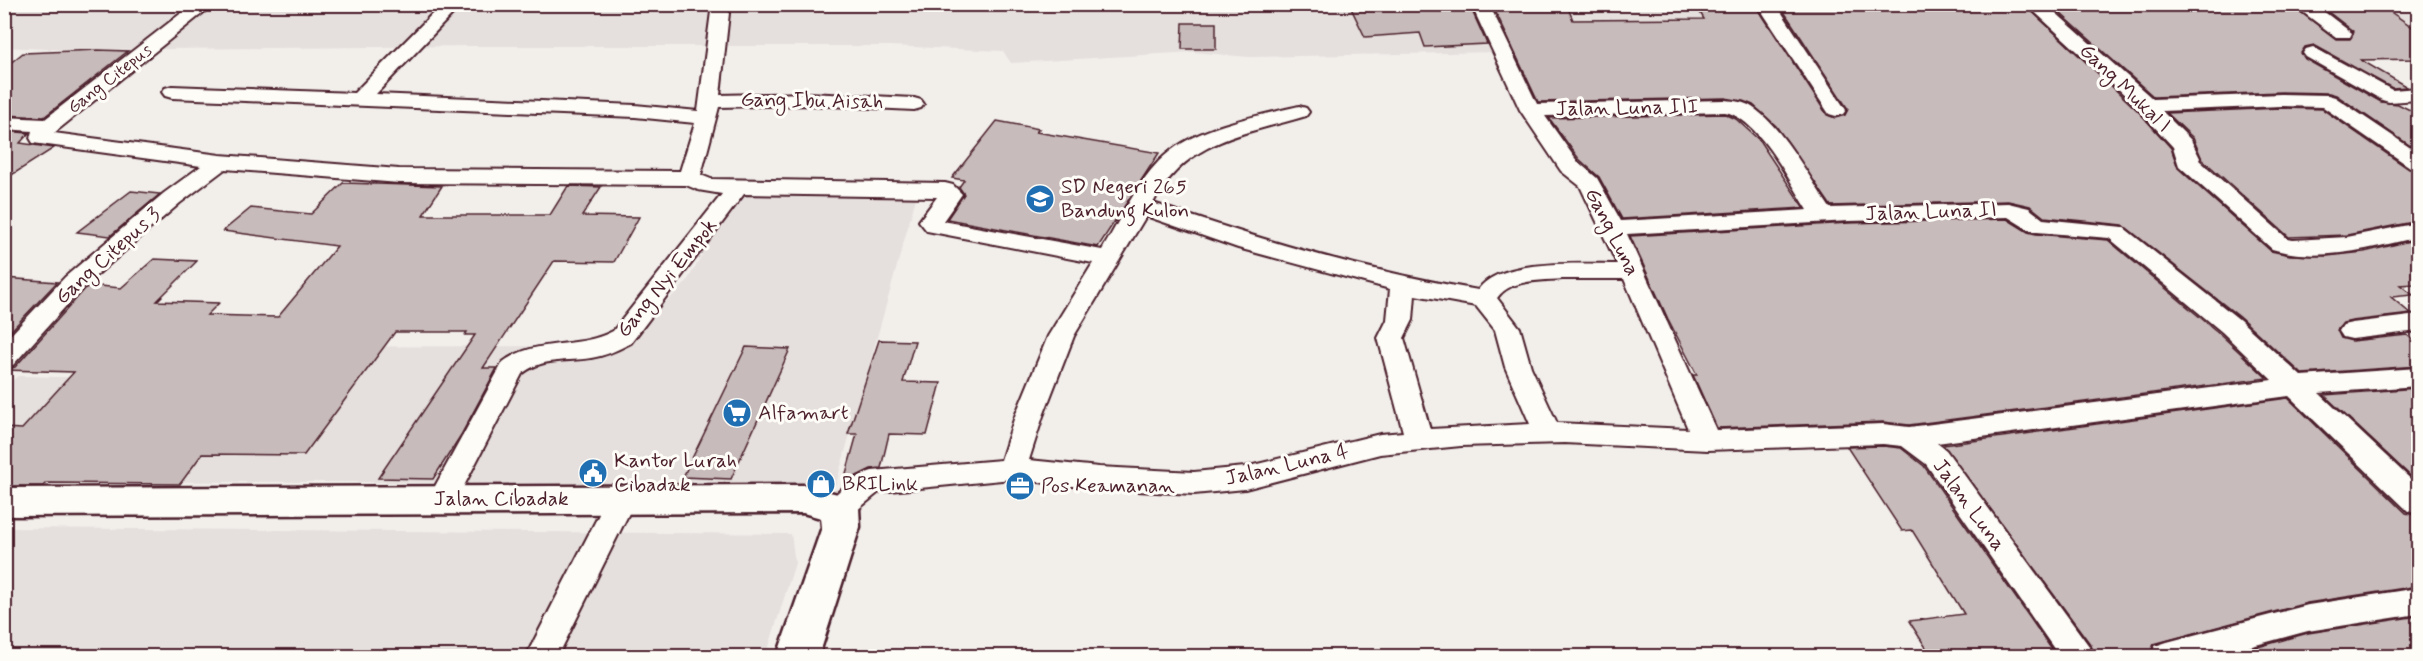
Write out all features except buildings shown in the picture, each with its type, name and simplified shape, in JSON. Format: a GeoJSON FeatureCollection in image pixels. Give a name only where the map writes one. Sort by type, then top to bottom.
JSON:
{"type":"FeatureCollection","features":[{"type":"Feature","properties":{"kind":"main road","name":"Jalan Cibadak"},"geometry":{"type":"LineString","coordinates":[[4,502],[803,499],[840,508]]}},
{"type":"Feature","properties":{"kind":"main road"},"geometry":{"type":"LineString","coordinates":[[798,657],[841,527],[840,508]]}},
{"type":"Feature","properties":{"kind":"street","name":"Gang Citepus"},"geometry":{"type":"LineString","coordinates":[[4,123],[50,126],[205,4]]}},
{"type":"Feature","properties":{"kind":"street"},"geometry":{"type":"LineString","coordinates":[[360,99],[453,4]]}},
{"type":"Feature","properties":{"kind":"street"},"geometry":{"type":"LineString","coordinates":[[689,178],[708,110],[721,4]]}},
{"type":"Feature","properties":{"kind":"street","name":"Gang Luna"},"geometry":{"type":"LineString","coordinates":[[1480,4],[1530,110],[1569,166],[1589,183],[1614,228],[1707,440]]}},
{"type":"Feature","properties":{"kind":"street"},"geometry":{"type":"LineString","coordinates":[[1766,4],[1836,110]]}},
{"type":"Feature","properties":{"kind":"street","name":"Gang Mukal I"},"geometry":{"type":"LineString","coordinates":[[2035,4],[2148,105],[2155,116],[2183,145],[2189,158],[2187,161],[2286,248],[2369,242],[2418,230]]}},
{"type":"Feature","properties":{"kind":"street"},"geometry":{"type":"LineString","coordinates":[[2301,4],[2343,33]]}},
{"type":"Feature","properties":{"kind":"street"},"geometry":{"type":"LineString","coordinates":[[2313,53],[2389,96],[2418,94]]}},
{"type":"Feature","properties":{"kind":"street","name":"Gang Ibu Aisah"},"geometry":{"type":"LineString","coordinates":[[172,92],[635,111],[708,110],[807,99],[914,104]]}},
{"type":"Feature","properties":{"kind":"street"},"geometry":{"type":"LineString","coordinates":[[2148,105],[2326,101],[2336,105],[2418,162]]}},
{"type":"Feature","properties":{"kind":"street","name":"Jalan Luna III"},"geometry":{"type":"LineString","coordinates":[[1530,110],[1725,106],[1742,110],[1753,117],[1823,215]]}},
{"type":"Feature","properties":{"kind":"street"},"geometry":{"type":"LineString","coordinates":[[1012,469],[1029,416],[1061,336],[1140,206],[1150,183],[1174,156],[1211,138],[1299,112]]}},
{"type":"Feature","properties":{"kind":"street","name":"Gang Nyi Empok"},"geometry":{"type":"LineString","coordinates":[[50,126],[41,134],[41,138],[220,162],[399,176],[689,178],[706,185],[737,187],[721,211],[622,337],[601,349],[529,356],[512,368],[443,499]]}},
{"type":"Feature","properties":{"kind":"street","name":"Gang Citepus 3"},"geometry":{"type":"LineString","coordinates":[[4,359],[74,282],[172,198],[220,162]]}},
{"type":"Feature","properties":{"kind":"street"},"geometry":{"type":"LineString","coordinates":[[737,187],[945,190],[951,194],[930,220],[934,226],[1107,258]]}},
{"type":"Feature","properties":{"kind":"street"},"geometry":{"type":"LineString","coordinates":[[1140,206],[1246,243],[1403,285],[1484,299],[1507,328],[1518,367],[1548,433]]}},
{"type":"Feature","properties":{"kind":"street","name":"Jalan Luna II"},"geometry":{"type":"LineString","coordinates":[[1614,228],[1823,215],[2008,210],[2020,213],[2037,225],[2115,232],[2231,327],[2418,502]]}},
{"type":"Feature","properties":{"kind":"street"},"geometry":{"type":"LineString","coordinates":[[1484,299],[1494,285],[1538,274],[1577,271],[1633,272]]}},
{"type":"Feature","properties":{"kind":"street"},"geometry":{"type":"LineString","coordinates":[[1403,285],[1400,320],[1391,338],[1419,440]]}},
{"type":"Feature","properties":{"kind":"street"},"geometry":{"type":"LineString","coordinates":[[2352,331],[2418,323]]}},
{"type":"Feature","properties":{"kind":"street"},"geometry":{"type":"LineString","coordinates":[[1909,437],[2295,386],[2418,376]]}},
{"type":"Feature","properties":{"kind":"street","name":"Jalan Luna 4"},"geometry":{"type":"LineString","coordinates":[[840,508],[872,483],[1012,469],[1099,478],[1194,483],[1245,478],[1380,444],[1461,436],[1548,433],[1707,440]]}},
{"type":"Feature","properties":{"kind":"street","name":"Jalan Luna"},"geometry":{"type":"LineString","coordinates":[[1707,440],[1884,434],[1909,437],[1936,456],[2077,657]]}},
{"type":"Feature","properties":{"kind":"street"},"geometry":{"type":"LineString","coordinates":[[542,657],[621,499]]}},
{"type":"Feature","properties":{"kind":"street"},"geometry":{"type":"LineString","coordinates":[[2167,657],[2308,618],[2418,602]]}},
{"type":"Feature","properties":{"kind":"shaded area"},"geometry":{"type":"Polygon","coordinates":[[[5,4],[2418,5],[2418,33],[1249,57],[1193,52],[1011,63],[1003,51],[890,46],[475,46],[68,50],[5,47],[5,4]]]}},
{"type":"Feature","properties":{"kind":"shaded area"},"geometry":{"type":"Polygon","coordinates":[[[738,191],[916,198],[836,484],[5,481],[5,386],[18,376],[137,379],[170,347],[620,346],[686,283],[738,191]]]}},
{"type":"Feature","properties":{"kind":"shaded area"},"geometry":{"type":"Polygon","coordinates":[[[5,528],[791,534],[795,563],[766,656],[5,656],[5,528]]]}},
{"type":"Feature","properties":{"kind":"place","name":"SD Negeri 265 Bandung Kulon"},"geometry":{"type":"Point","coordinates":[1040,199]}},
{"type":"Feature","properties":{"kind":"place","name":"Alfamart"},"geometry":{"type":"Point","coordinates":[737,413]}},
{"type":"Feature","properties":{"kind":"place","name":"Kantor Lurah Cibadak"},"geometry":{"type":"Point","coordinates":[593,473]}},
{"type":"Feature","properties":{"kind":"place","name":"BRILink"},"geometry":{"type":"Point","coordinates":[821,484]}},
{"type":"Feature","properties":{"kind":"place","name":"Pos Keamanan"},"geometry":{"type":"Point","coordinates":[1020,486]}}]}
